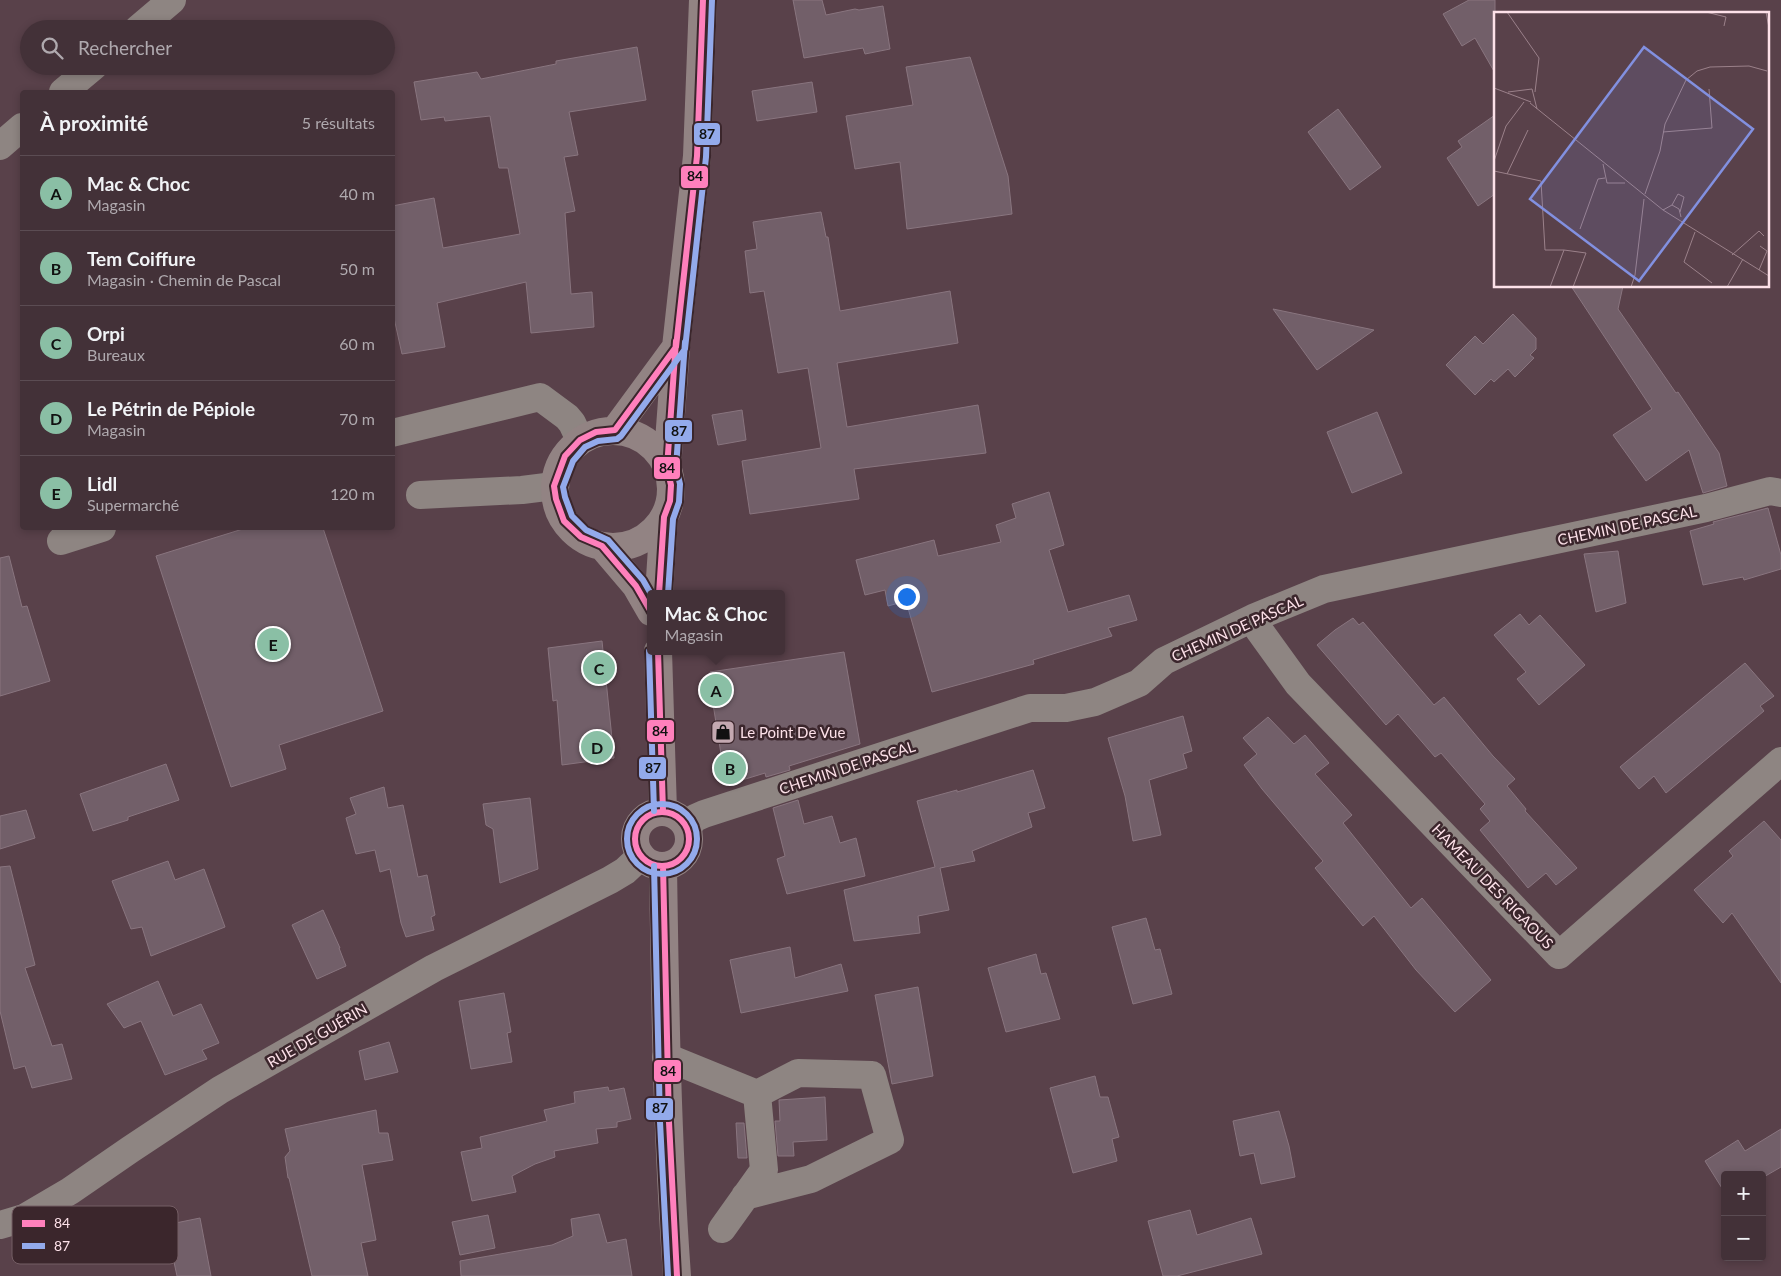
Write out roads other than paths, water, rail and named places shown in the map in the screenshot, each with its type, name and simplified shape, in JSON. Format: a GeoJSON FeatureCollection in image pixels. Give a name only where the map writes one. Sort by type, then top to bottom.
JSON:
{"type":"FeatureCollection","features":[{"type":"Feature","properties":{"kind":"main road"},"geometry":{"type":"LineString","coordinates":[[667,468],[676,348],[697,156],[703,0]]}},
{"type":"Feature","properties":{"kind":"main road"},"geometry":{"type":"LineString","coordinates":[[615,430],[676,348]]}},
{"type":"Feature","properties":{"kind":"main road"},"geometry":{"type":"LineString","coordinates":[[615,430],[633,434],[647,442],[659,454],[667,468],[671,485],[670,501],[664,516],[654,530],[641,540],[625,546],[602,546],[580,537],[564,521],[556,499],[554,486],[565,456],[580,440],[596,432],[615,430]]}},
{"type":"Feature","properties":{"kind":"main road"},"geometry":{"type":"LineString","coordinates":[[659,590],[664,516]]}},
{"type":"Feature","properties":{"kind":"main road"},"geometry":{"type":"LineString","coordinates":[[602,546],[636,586],[647,605]]}},
{"type":"Feature","properties":{"kind":"main road"},"geometry":{"type":"LineString","coordinates":[[658,655],[663,811]]}},
{"type":"Feature","properties":{"kind":"main road"},"geometry":{"type":"LineString","coordinates":[[652,861],[676,862],[685,853],[689,840],[687,827],[677,816],[663,811],[648,815],[637,826],[635,841],[652,861],[666,1058],[673,1240],[677,1276]]}},
{"type":"Feature","properties":{"kind":"street"},"geometry":{"type":"LineString","coordinates":[[149,20],[172,0]]}},
{"type":"Feature","properties":{"kind":"street"},"geometry":{"type":"LineString","coordinates":[[65,90],[83,75]]}},
{"type":"Feature","properties":{"kind":"street"},"geometry":{"type":"LineString","coordinates":[[0,146],[20,129]]}},
{"type":"Feature","properties":{"kind":"street"},"geometry":{"type":"LineString","coordinates":[[395,432],[540,397],[567,417],[580,440]]}},
{"type":"Feature","properties":{"kind":"street"},"geometry":{"type":"LineString","coordinates":[[420,495],[522,490],[554,486]]}},
{"type":"Feature","properties":{"kind":"street","name":"CHEMIN DE PASCAL"},"geometry":{"type":"LineString","coordinates":[[687,827],[695,818],[704,814],[1030,708],[1066,708],[1096,702],[1139,683],[1164,661],[1253,618],[1324,589],[1706,508],[1770,491],[1781,493]]}},
{"type":"Feature","properties":{"kind":"street"},"geometry":{"type":"LineString","coordinates":[[62,541],[96,530]]}},
{"type":"Feature","properties":{"kind":"street","name":"HAMEAU DES RIGAOUS"},"geometry":{"type":"LineString","coordinates":[[1253,618],[1259,630],[1298,684],[1559,955],[1781,761]]}},
{"type":"Feature","properties":{"kind":"street","name":"RUE DE GUÉRIN"},"geometry":{"type":"LineString","coordinates":[[44,1206],[229,1086],[434,968],[625,871],[652,861]]}},
{"type":"Feature","properties":{"kind":"street"},"geometry":{"type":"LineString","coordinates":[[666,1058],[757,1094],[798,1073],[872,1075],[890,1140],[811,1179],[745,1196]]}},
{"type":"Feature","properties":{"kind":"street"},"geometry":{"type":"LineString","coordinates":[[722,1229],[764,1170],[757,1094]]}},
{"type":"Feature","properties":{"kind":"place","name":"Lidl"},"geometry":{"type":"Point","coordinates":[273,644]}},
{"type":"Feature","properties":{"kind":"place","name":"Orpi"},"geometry":{"type":"Point","coordinates":[599,668]}},
{"type":"Feature","properties":{"kind":"place","name":"Mac & Choc"},"geometry":{"type":"Point","coordinates":[716,690]}},
{"type":"Feature","properties":{"kind":"place","name":"Le Point De Vue"},"geometry":{"type":"Point","coordinates":[723,732]}},
{"type":"Feature","properties":{"kind":"place","name":"Le Pétrin de Pépiole"},"geometry":{"type":"Point","coordinates":[597,747]}},
{"type":"Feature","properties":{"kind":"place","name":"Tem Coiffure"},"geometry":{"type":"Point","coordinates":[730,768]}}]}
